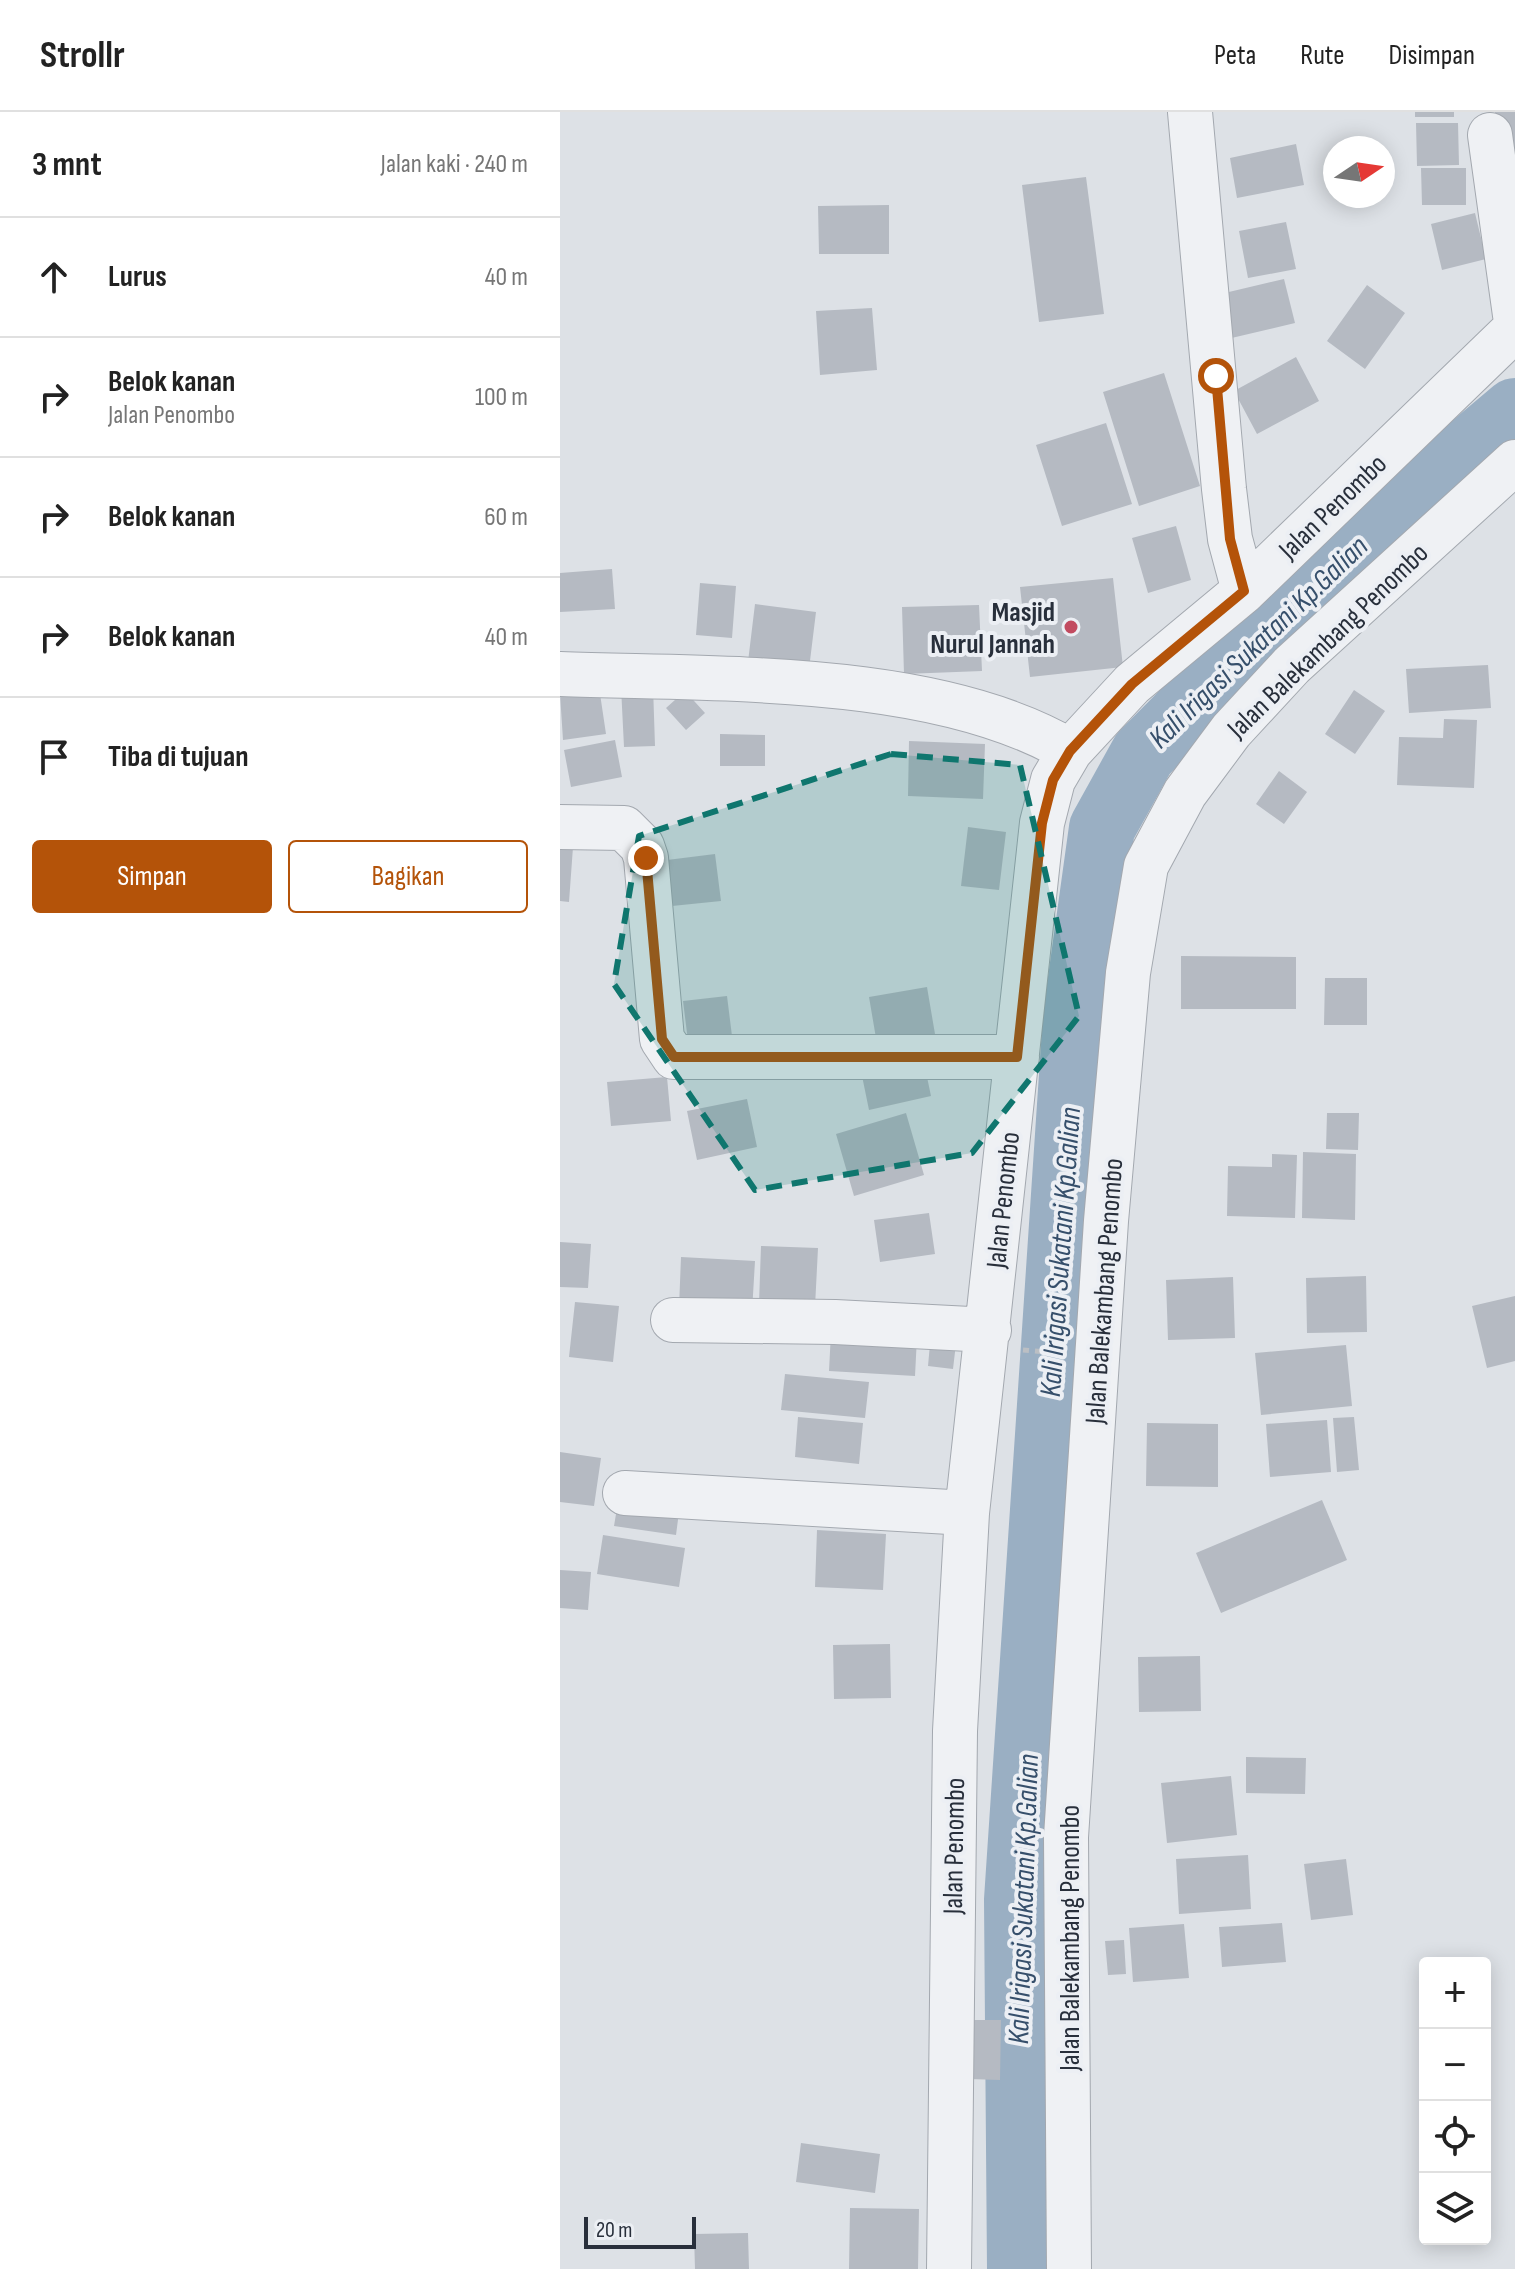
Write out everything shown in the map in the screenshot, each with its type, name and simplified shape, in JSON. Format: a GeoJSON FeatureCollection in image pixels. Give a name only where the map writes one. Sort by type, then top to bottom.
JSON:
{"type":"FeatureCollection","features":[{"type":"Feature","properties":{"kind":"street"},"geometry":{"type":"LineString","coordinates":[[1190,112],[1228,526],[1244,591]]}},
{"type":"Feature","properties":{"kind":"street"},"geometry":{"type":"LineString","coordinates":[[1490,135],[1515,315]]}},
{"type":"Feature","properties":{"kind":"street","name":"Jalan Penombo"},"geometry":{"type":"LineString","coordinates":[[949,2269],[955,1731],[967,1513],[999,1340],[1017,1057],[1042,823],[1053,780],[1070,751],[1132,684],[1244,591],[1515,329]]}},
{"type":"Feature","properties":{"kind":"street","name":"Jalan Balekambang Penombo"},"geometry":{"type":"LineString","coordinates":[[1069,2269],[1066,1837],[1106,1221],[1128,973],[1146,866],[1185,793],[1231,731],[1292,665],[1515,462]]}},
{"type":"Feature","properties":{"kind":"street"},"geometry":{"type":"LineString","coordinates":[[560,674],[746,680],[868,691],[995,715],[1032,728],[1070,751]]}},
{"type":"Feature","properties":{"kind":"street"},"geometry":{"type":"LineString","coordinates":[[560,827],[624,828],[642,846],[662,1039],[674,1057],[1017,1057]]}},
{"type":"Feature","properties":{"kind":"street"},"geometry":{"type":"LineString","coordinates":[[673,1320],[835,1322],[999,1340]]}},
{"type":"Feature","properties":{"kind":"street"},"geometry":{"type":"LineString","coordinates":[[625,1493],[967,1513]]}},
{"type":"Feature","properties":{"kind":"path"},"geometry":{"type":"LineString","coordinates":[[999,1340],[1068,1354]]}},
{"type":"Feature","properties":{"kind":"highlighted area"},"geometry":{"type":"Polygon","coordinates":[[[891,754],[1020,765],[1079,1016],[972,1153],[755,1190],[614,984],[639,836],[891,754]]]}},
{"type":"Feature","properties":{"kind":"building"},"geometry":{"type":"Polygon","coordinates":[[[1415,112],[1454,112],[1454,117],[1415,117],[1415,112]]]}},
{"type":"Feature","properties":{"kind":"building"},"geometry":{"type":"Polygon","coordinates":[[[1495,112],[1515,112],[1515,183],[1499,184],[1495,112]]]}},
{"type":"Feature","properties":{"kind":"building"},"geometry":{"type":"Polygon","coordinates":[[[1416,123],[1458,123],[1459,165],[1417,166],[1416,123]]]}},
{"type":"Feature","properties":{"kind":"building"},"geometry":{"type":"Polygon","coordinates":[[[1296,144],[1304,185],[1237,198],[1230,158],[1296,144]]]}},
{"type":"Feature","properties":{"kind":"building"},"geometry":{"type":"Polygon","coordinates":[[[1421,168],[1466,168],[1466,205],[1422,205],[1421,168]]]}},
{"type":"Feature","properties":{"kind":"building"},"geometry":{"type":"Polygon","coordinates":[[[1086,177],[1104,314],[1039,322],[1022,185],[1086,177]]]}},
{"type":"Feature","properties":{"kind":"building"},"geometry":{"type":"Polygon","coordinates":[[[889,205],[889,254],[819,254],[818,206],[889,205]]]}},
{"type":"Feature","properties":{"kind":"building"},"geometry":{"type":"Polygon","coordinates":[[[1475,213],[1486,259],[1442,270],[1431,224],[1475,213]]]}},
{"type":"Feature","properties":{"kind":"building"},"geometry":{"type":"Polygon","coordinates":[[[1286,222],[1296,269],[1248,278],[1239,231],[1286,222]]]}},
{"type":"Feature","properties":{"kind":"building"},"geometry":{"type":"Polygon","coordinates":[[[1284,279],[1295,323],[1223,340],[1212,296],[1284,279]]]}},
{"type":"Feature","properties":{"kind":"building"},"geometry":{"type":"Polygon","coordinates":[[[1367,285],[1405,313],[1365,369],[1327,341],[1367,285]]]}},
{"type":"Feature","properties":{"kind":"building"},"geometry":{"type":"Polygon","coordinates":[[[872,308],[877,370],[820,375],[816,311],[872,308]]]}},
{"type":"Feature","properties":{"kind":"building"},"geometry":{"type":"Polygon","coordinates":[[[1296,357],[1319,401],[1257,434],[1234,391],[1296,357]]]}},
{"type":"Feature","properties":{"kind":"building"},"geometry":{"type":"Polygon","coordinates":[[[1164,373],[1200,486],[1139,506],[1103,392],[1164,373]]]}},
{"type":"Feature","properties":{"kind":"building"},"geometry":{"type":"Polygon","coordinates":[[[1106,423],[1132,504],[1062,526],[1036,445],[1106,423]]]}},
{"type":"Feature","properties":{"kind":"building"},"geometry":{"type":"Polygon","coordinates":[[[1176,526],[1191,580],[1148,593],[1132,538],[1176,526]]]}},
{"type":"Feature","properties":{"kind":"building"},"geometry":{"type":"Polygon","coordinates":[[[612,569],[615,609],[560,612],[560,573],[612,569]]]}},
{"type":"Feature","properties":{"kind":"building","name":"Masjid Nurul Jannah"},"geometry":{"type":"Polygon","coordinates":[[[1113,578],[1123,667],[1030,677],[1020,587],[1113,578]]]}},
{"type":"Feature","properties":{"kind":"building"},"geometry":{"type":"Polygon","coordinates":[[[700,583],[736,586],[732,638],[696,635],[700,583]]]}},
{"type":"Feature","properties":{"kind":"building"},"geometry":{"type":"Polygon","coordinates":[[[755,604],[816,612],[808,677],[747,670],[755,604]]]}},
{"type":"Feature","properties":{"kind":"building"},"geometry":{"type":"Polygon","coordinates":[[[979,605],[982,671],[904,674],[902,607],[979,605]]]}},
{"type":"Feature","properties":{"kind":"building"},"geometry":{"type":"Polygon","coordinates":[[[1488,665],[1491,708],[1409,713],[1406,669],[1488,665]]]}},
{"type":"Feature","properties":{"kind":"building"},"geometry":{"type":"Polygon","coordinates":[[[653,686],[655,746],[624,747],[621,687],[653,686]]]}},
{"type":"Feature","properties":{"kind":"building"},"geometry":{"type":"Polygon","coordinates":[[[599,687],[606,734],[563,740],[560,694],[599,687]]]}},
{"type":"Feature","properties":{"kind":"building"},"geometry":{"type":"Polygon","coordinates":[[[1354,690],[1385,711],[1355,754],[1325,734],[1354,690]]]}},
{"type":"Feature","properties":{"kind":"building"},"geometry":{"type":"Polygon","coordinates":[[[685,691],[705,713],[686,730],[666,708],[685,691]]]}},
{"type":"Feature","properties":{"kind":"building"},"geometry":{"type":"Polygon","coordinates":[[[1444,719],[1477,720],[1474,788],[1397,785],[1399,737],[1443,738],[1444,719]]]}},
{"type":"Feature","properties":{"kind":"building"},"geometry":{"type":"Polygon","coordinates":[[[720,734],[765,735],[765,766],[720,766],[720,734]]]}},
{"type":"Feature","properties":{"kind":"building"},"geometry":{"type":"Polygon","coordinates":[[[615,740],[622,777],[571,787],[564,750],[615,740]]]}},
{"type":"Feature","properties":{"kind":"building"},"geometry":{"type":"Polygon","coordinates":[[[909,741],[985,744],[983,799],[908,796],[909,741]]]}},
{"type":"Feature","properties":{"kind":"building"},"geometry":{"type":"Polygon","coordinates":[[[1279,771],[1307,792],[1284,824],[1256,804],[1279,771]]]}},
{"type":"Feature","properties":{"kind":"building"},"geometry":{"type":"Polygon","coordinates":[[[968,827],[1006,832],[999,890],[961,886],[968,827]]]}},
{"type":"Feature","properties":{"kind":"building"},"geometry":{"type":"Polygon","coordinates":[[[560,846],[573,847],[569,902],[560,901],[560,846]]]}},
{"type":"Feature","properties":{"kind":"building"},"geometry":{"type":"Polygon","coordinates":[[[715,854],[721,901],[672,906],[667,860],[715,854]]]}},
{"type":"Feature","properties":{"kind":"building"},"geometry":{"type":"Polygon","coordinates":[[[1181,956],[1296,957],[1296,1009],[1181,1009],[1181,956]]]}},
{"type":"Feature","properties":{"kind":"building"},"geometry":{"type":"Polygon","coordinates":[[[1325,978],[1367,978],[1367,1025],[1324,1025],[1325,978]]]}},
{"type":"Feature","properties":{"kind":"building"},"geometry":{"type":"Polygon","coordinates":[[[927,987],[935,1034],[877,1044],[869,997],[927,987]]]}},
{"type":"Feature","properties":{"kind":"building"},"geometry":{"type":"Polygon","coordinates":[[[727,996],[733,1044],[689,1049],[683,1001],[727,996]]]}},
{"type":"Feature","properties":{"kind":"building"},"geometry":{"type":"Polygon","coordinates":[[[923,1058],[931,1096],[869,1110],[861,1071],[923,1058]]]}},
{"type":"Feature","properties":{"kind":"building"},"geometry":{"type":"Polygon","coordinates":[[[667,1077],[671,1121],[611,1126],[607,1082],[667,1077]]]}},
{"type":"Feature","properties":{"kind":"building"},"geometry":{"type":"Polygon","coordinates":[[[747,1099],[757,1147],[697,1160],[687,1111],[747,1099]]]}},
{"type":"Feature","properties":{"kind":"building"},"geometry":{"type":"Polygon","coordinates":[[[906,1113],[924,1175],[854,1196],[836,1134],[906,1113]]]}},
{"type":"Feature","properties":{"kind":"building"},"geometry":{"type":"Polygon","coordinates":[[[1327,1113],[1359,1113],[1358,1150],[1326,1149],[1327,1113]]]}},
{"type":"Feature","properties":{"kind":"building"},"geometry":{"type":"Polygon","coordinates":[[[1303,1152],[1356,1154],[1355,1220],[1302,1218],[1303,1152]]]}},
{"type":"Feature","properties":{"kind":"building"},"geometry":{"type":"Polygon","coordinates":[[[1272,1154],[1297,1155],[1295,1218],[1227,1216],[1228,1166],[1272,1167],[1272,1154]]]}},
{"type":"Feature","properties":{"kind":"building"},"geometry":{"type":"Polygon","coordinates":[[[929,1213],[935,1254],[880,1262],[874,1220],[929,1213]]]}},
{"type":"Feature","properties":{"kind":"building"},"geometry":{"type":"Polygon","coordinates":[[[560,1242],[591,1244],[588,1288],[560,1287],[560,1242]]]}},
{"type":"Feature","properties":{"kind":"building"},"geometry":{"type":"Polygon","coordinates":[[[761,1246],[818,1248],[815,1307],[759,1304],[761,1246]]]}},
{"type":"Feature","properties":{"kind":"building"},"geometry":{"type":"Polygon","coordinates":[[[681,1257],[755,1261],[752,1312],[679,1308],[681,1257]]]}},
{"type":"Feature","properties":{"kind":"building"},"geometry":{"type":"Polygon","coordinates":[[[1366,1276],[1367,1332],[1307,1333],[1306,1278],[1366,1276]]]}},
{"type":"Feature","properties":{"kind":"building"},"geometry":{"type":"Polygon","coordinates":[[[1233,1277],[1235,1338],[1168,1340],[1166,1280],[1233,1277]]]}},
{"type":"Feature","properties":{"kind":"building"},"geometry":{"type":"Polygon","coordinates":[[[1515,1296],[1515,1361],[1487,1368],[1472,1306],[1515,1296]]]}},
{"type":"Feature","properties":{"kind":"building"},"geometry":{"type":"Polygon","coordinates":[[[575,1302],[619,1306],[613,1362],[569,1357],[575,1302]]]}},
{"type":"Feature","properties":{"kind":"building"},"geometry":{"type":"Polygon","coordinates":[[[831,1332],[917,1337],[915,1376],[829,1371],[831,1332]]]}},
{"type":"Feature","properties":{"kind":"building"},"geometry":{"type":"Polygon","coordinates":[[[931,1333],[957,1335],[953,1369],[928,1366],[931,1333]]]}},
{"type":"Feature","properties":{"kind":"building"},"geometry":{"type":"Polygon","coordinates":[[[1346,1345],[1352,1406],[1261,1415],[1255,1353],[1346,1345]]]}},
{"type":"Feature","properties":{"kind":"building"},"geometry":{"type":"Polygon","coordinates":[[[785,1374],[869,1382],[865,1418],[781,1410],[785,1374]]]}},
{"type":"Feature","properties":{"kind":"building"},"geometry":{"type":"Polygon","coordinates":[[[798,1417],[863,1423],[859,1464],[795,1457],[798,1417]]]}},
{"type":"Feature","properties":{"kind":"building"},"geometry":{"type":"Polygon","coordinates":[[[1354,1417],[1359,1470],[1337,1472],[1333,1418],[1354,1417]]]}},
{"type":"Feature","properties":{"kind":"building"},"geometry":{"type":"Polygon","coordinates":[[[1327,1420],[1331,1472],[1270,1477],[1266,1424],[1327,1420]]]}},
{"type":"Feature","properties":{"kind":"building"},"geometry":{"type":"Polygon","coordinates":[[[1147,1423],[1218,1424],[1218,1487],[1146,1486],[1147,1423]]]}},
{"type":"Feature","properties":{"kind":"building"},"geometry":{"type":"Polygon","coordinates":[[[560,1452],[601,1458],[594,1506],[560,1502],[560,1452]]]}},
{"type":"Feature","properties":{"kind":"building"},"geometry":{"type":"Polygon","coordinates":[[[1322,1500],[1347,1560],[1221,1613],[1196,1553],[1322,1500]]]}},
{"type":"Feature","properties":{"kind":"building"},"geometry":{"type":"Polygon","coordinates":[[[618,1502],[679,1512],[676,1535],[614,1526],[618,1502]]]}},
{"type":"Feature","properties":{"kind":"building"},"geometry":{"type":"Polygon","coordinates":[[[817,1530],[886,1534],[883,1590],[815,1587],[817,1530]]]}},
{"type":"Feature","properties":{"kind":"building"},"geometry":{"type":"Polygon","coordinates":[[[603,1535],[685,1548],[679,1587],[597,1574],[603,1535]]]}},
{"type":"Feature","properties":{"kind":"building"},"geometry":{"type":"Polygon","coordinates":[[[560,1570],[591,1572],[588,1610],[560,1608],[560,1570]]]}},
{"type":"Feature","properties":{"kind":"building"},"geometry":{"type":"Polygon","coordinates":[[[890,1644],[891,1698],[834,1699],[833,1645],[890,1644]]]}},
{"type":"Feature","properties":{"kind":"building"},"geometry":{"type":"Polygon","coordinates":[[[1200,1656],[1201,1711],[1139,1712],[1138,1657],[1200,1656]]]}},
{"type":"Feature","properties":{"kind":"building"},"geometry":{"type":"Polygon","coordinates":[[[1246,1757],[1306,1758],[1305,1794],[1246,1793],[1246,1757]]]}},
{"type":"Feature","properties":{"kind":"building"},"geometry":{"type":"Polygon","coordinates":[[[1231,1776],[1237,1835],[1167,1843],[1161,1783],[1231,1776]]]}},
{"type":"Feature","properties":{"kind":"building"},"geometry":{"type":"Polygon","coordinates":[[[1248,1855],[1251,1909],[1179,1914],[1176,1859],[1248,1855]]]}},
{"type":"Feature","properties":{"kind":"building"},"geometry":{"type":"Polygon","coordinates":[[[1346,1859],[1353,1915],[1311,1920],[1304,1864],[1346,1859]]]}},
{"type":"Feature","properties":{"kind":"building"},"geometry":{"type":"Polygon","coordinates":[[[1282,1923],[1286,1962],[1222,1967],[1219,1927],[1282,1923]]]}},
{"type":"Feature","properties":{"kind":"building"},"geometry":{"type":"Polygon","coordinates":[[[1184,1924],[1189,1978],[1133,1982],[1129,1928],[1184,1924]]]}},
{"type":"Feature","properties":{"kind":"building"},"geometry":{"type":"Polygon","coordinates":[[[1124,1940],[1126,1974],[1108,1975],[1105,1941],[1124,1940]]]}},
{"type":"Feature","properties":{"kind":"building"},"geometry":{"type":"Polygon","coordinates":[[[969,2020],[1001,2020],[1000,2080],[969,2079],[969,2020]]]}},
{"type":"Feature","properties":{"kind":"building"},"geometry":{"type":"Polygon","coordinates":[[[801,2143],[880,2154],[875,2193],[796,2182],[801,2143]]]}},
{"type":"Feature","properties":{"kind":"building"},"geometry":{"type":"Polygon","coordinates":[[[850,2208],[919,2209],[918,2269],[849,2269],[850,2208]]]}},
{"type":"Feature","properties":{"kind":"building"},"geometry":{"type":"Polygon","coordinates":[[[748,2233],[749,2269],[695,2269],[694,2234],[748,2233]]]}},
{"type":"Feature","properties":{"kind":"waterway","name":"Kali Irigasi Sukatani Kp.Galian"},"geometry":{"type":"LineString","coordinates":[[1020,2269],[1017,1900],[1076,1015],[1102,828],[1143,754],[1323,573],[1515,411]]}},
{"type":"Feature","properties":{"kind":"place","name":"Masjid Nurul Jannah"},"geometry":{"type":"Point","coordinates":[1071,627]}},
{"type":"Feature","properties":{"kind":"route"},"geometry":{"type":"LineString","coordinates":[[646,858],[662,1039],[664,1047],[674,1057],[1017,1057],[1042,823],[1053,780],[1070,751],[1132,684],[1244,591],[1230,539],[1216,376]]}}]}
